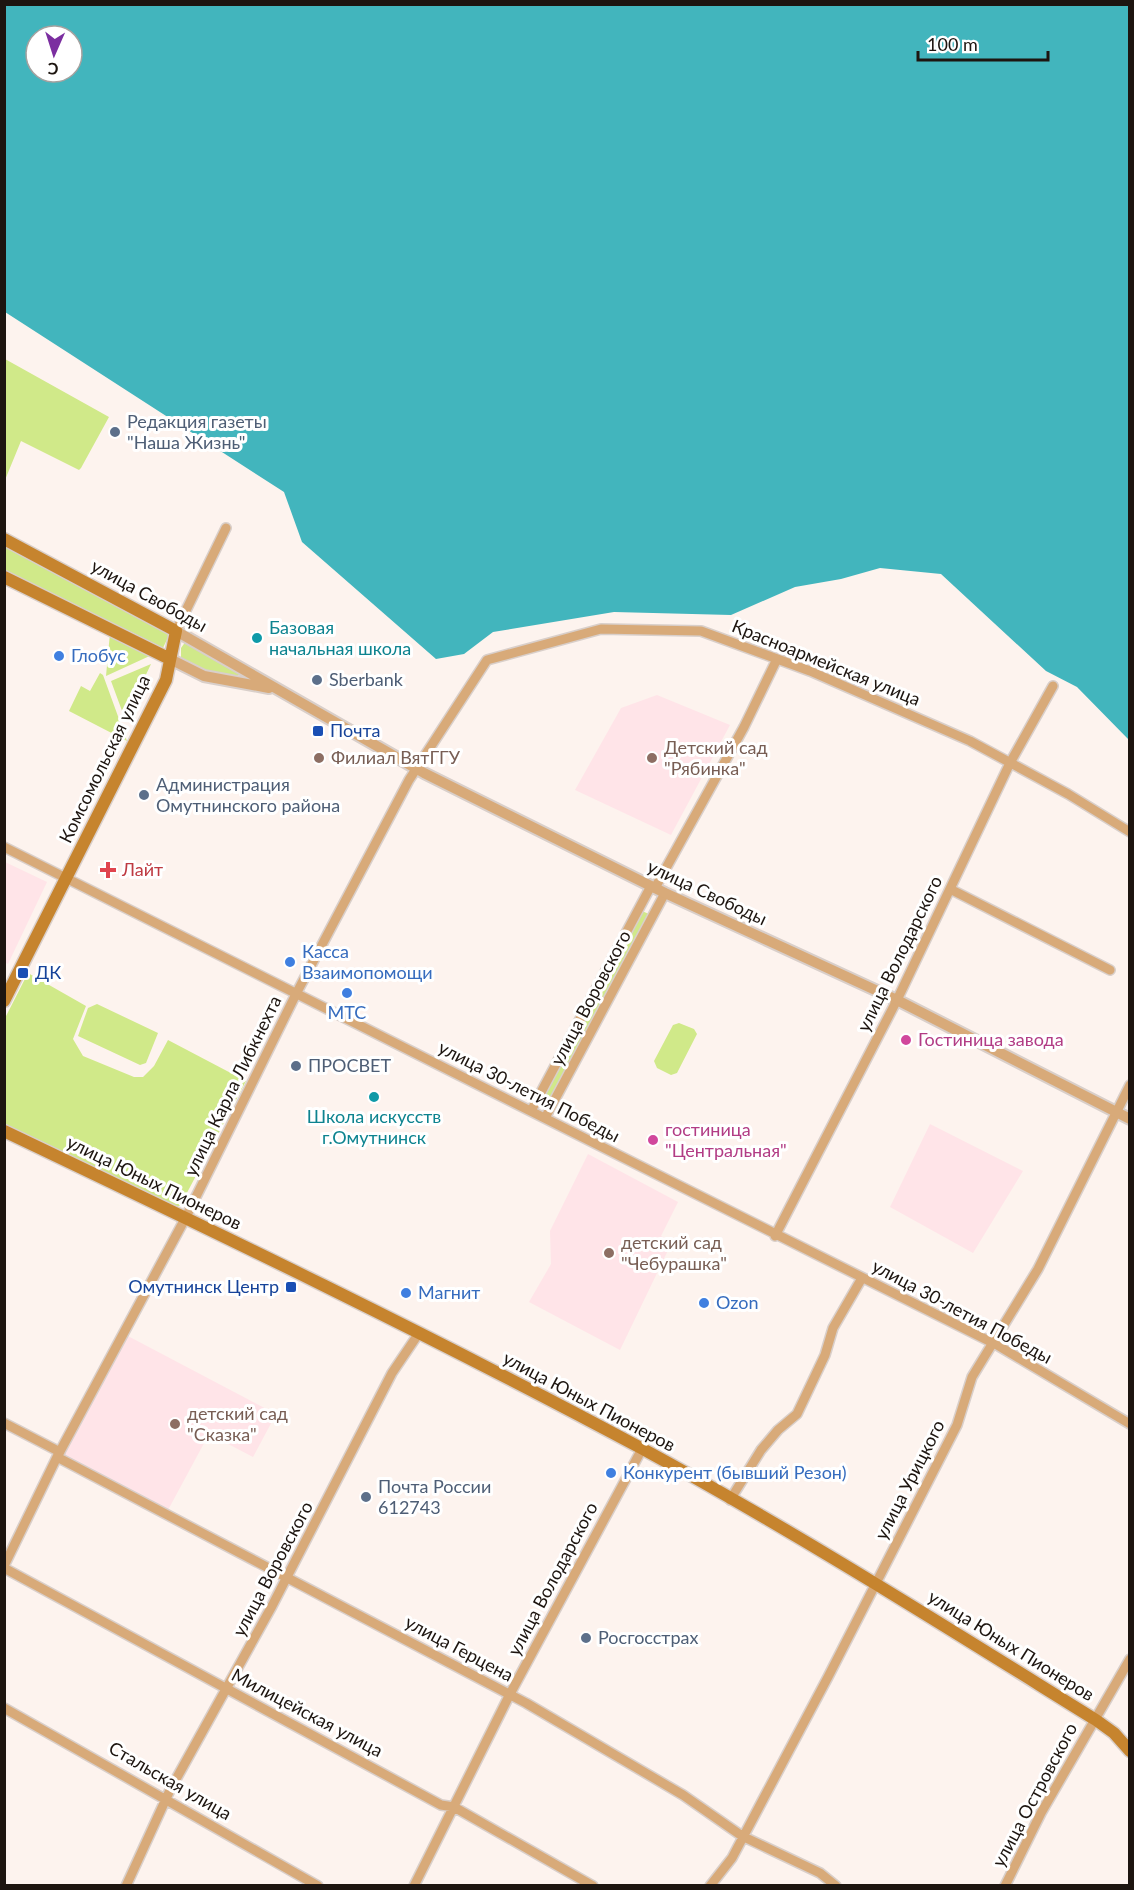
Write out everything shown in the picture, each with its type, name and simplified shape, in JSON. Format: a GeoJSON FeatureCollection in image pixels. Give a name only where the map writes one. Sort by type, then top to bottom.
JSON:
{"type":"FeatureCollection","features":[{"type":"Feature","properties":{"kind":"main road","name":"улица Свободы"},"geometry":{"type":"LineString","coordinates":[[4,539],[176,631]]}},
{"type":"Feature","properties":{"kind":"main road","name":"улица Свободы"},"geometry":{"type":"LineString","coordinates":[[4,577],[170,659]]}},
{"type":"Feature","properties":{"kind":"main road","name":"Комсомольская улица"},"geometry":{"type":"LineString","coordinates":[[4,1001],[166,680],[176,631]]}},
{"type":"Feature","properties":{"kind":"main road","name":"улица Юных Пионеров"},"geometry":{"type":"LineString","coordinates":[[4,1131],[186,1217],[419,1333],[642,1449],[874,1582],[1096,1720],[1114,1733],[1130,1751]]}},
{"type":"Feature","properties":{"kind":"street","name":"Комсомольская улица"},"geometry":{"type":"LineString","coordinates":[[176,631],[226,528]]}},
{"type":"Feature","properties":{"kind":"street","name":"Красноармейская улица"},"geometry":{"type":"LineString","coordinates":[[487,660],[594,631],[634,628],[701,631],[777,659],[970,741],[1060,790],[1130,832]]}},
{"type":"Feature","properties":{"kind":"street","name":"улица Свободы"},"geometry":{"type":"LineString","coordinates":[[176,631],[416,768],[665,894],[897,1000],[1117,1110],[1130,1119]]}},
{"type":"Feature","properties":{"kind":"street","name":"улица Свободы"},"geometry":{"type":"LineString","coordinates":[[170,659],[204,676],[275,688]]}},
{"type":"Feature","properties":{"kind":"street"},"geometry":{"type":"LineString","coordinates":[[531,1111],[653,887],[744,727],[777,659]]}},
{"type":"Feature","properties":{"kind":"street","name":"улица Карла Либкнехта"},"geometry":{"type":"LineString","coordinates":[[4,1567],[58,1454],[186,1217],[296,994],[416,768],[487,660]]}},
{"type":"Feature","properties":{"kind":"street","name":"улица Володарского"},"geometry":{"type":"LineString","coordinates":[[775,1236],[897,1000],[1010,763],[1053,686]]}},
{"type":"Feature","properties":{"kind":"street","name":"улица 30-летия Победы"},"geometry":{"type":"LineString","coordinates":[[4,847],[775,1236],[995,1344],[1130,1424]]}},
{"type":"Feature","properties":{"kind":"street"},"geometry":{"type":"LineString","coordinates":[[950,889],[1110,970]]}},
{"type":"Feature","properties":{"kind":"street","name":"улица Воровского"},"geometry":{"type":"LineString","coordinates":[[545,1118],[665,894]]}},
{"type":"Feature","properties":{"kind":"street","name":"улица Урицкого"},"geometry":{"type":"LineString","coordinates":[[710,1886],[732,1858],[828,1677],[874,1582],[897,1545],[957,1425],[968,1386],[995,1344],[1043,1258],[1130,1085]]}},
{"type":"Feature","properties":{"kind":"street"},"geometry":{"type":"LineString","coordinates":[[730,1500],[761,1450],[796,1414],[825,1355],[833,1328],[862,1278]]}},
{"type":"Feature","properties":{"kind":"street","name":"улица Воровского"},"geometry":{"type":"LineString","coordinates":[[126,1886],[167,1797],[288,1577],[392,1373],[419,1333]]}},
{"type":"Feature","properties":{"kind":"street","name":"улица Герцена"},"geometry":{"type":"LineString","coordinates":[[4,1423],[58,1454],[510,1694],[683,1795],[742,1836],[820,1873],[836,1886]]}},
{"type":"Feature","properties":{"kind":"street","name":"улица Володарского"},"geometry":{"type":"LineString","coordinates":[[414,1886],[510,1694],[642,1449]]}},
{"type":"Feature","properties":{"kind":"street","name":"Милицейская улица"},"geometry":{"type":"LineString","coordinates":[[4,1567],[441,1805],[454,1807],[592,1886]]}},
{"type":"Feature","properties":{"kind":"street","name":"улица Островского"},"geometry":{"type":"LineString","coordinates":[[1005,1886],[1041,1813],[1130,1659]]}},
{"type":"Feature","properties":{"kind":"street","name":"Стальская улица"},"geometry":{"type":"LineString","coordinates":[[4,1707],[167,1797],[318,1886]]}},
{"type":"Feature","properties":{"kind":"shaded area","name":"Детский сад \"Рябинка\""},"geometry":{"type":"Polygon","coordinates":[[[657,695],[730,725],[671,835],[575,790],[621,708],[657,695]]]}},
{"type":"Feature","properties":{"kind":"shaded area"},"geometry":{"type":"Polygon","coordinates":[[[5,862],[47,882],[8,964],[4,962],[5,862]]]}},
{"type":"Feature","properties":{"kind":"shaded area"},"geometry":{"type":"Polygon","coordinates":[[[930,1124],[1023,1171],[973,1253],[890,1207],[930,1124]]]}},
{"type":"Feature","properties":{"kind":"shaded area","name":"детский сад \"Чебурашка\""},"geometry":{"type":"Polygon","coordinates":[[[588,1154],[678,1202],[661,1236],[672,1242],[620,1350],[529,1302],[551,1264],[550,1231],[588,1154]]]}},
{"type":"Feature","properties":{"kind":"shaded area","name":"детский сад \"Сказка\""},"geometry":{"type":"Polygon","coordinates":[[[126,1335],[276,1414],[253,1457],[209,1434],[168,1510],[62,1455],[126,1335]]]}},
{"type":"Feature","properties":{"kind":"green space"},"geometry":{"type":"Polygon","coordinates":[[[5,359],[109,417],[79,470],[21,441],[5,480],[5,359]]]}},
{"type":"Feature","properties":{"kind":"green space"},"geometry":{"type":"Polygon","coordinates":[[[4,544],[171,631],[162,650],[5,572],[4,544]]]}},
{"type":"Feature","properties":{"kind":"green space"},"geometry":{"type":"Polygon","coordinates":[[[110,633],[154,654],[106,676],[110,633]]]}},
{"type":"Feature","properties":{"kind":"green space"},"geometry":{"type":"Polygon","coordinates":[[[186,641],[241,674],[237,676],[202,670],[181,659],[181,648],[186,641]]]}},
{"type":"Feature","properties":{"kind":"green space"},"geometry":{"type":"Polygon","coordinates":[[[151,664],[125,719],[111,681],[151,664]]]}},
{"type":"Feature","properties":{"kind":"green space"},"geometry":{"type":"Polygon","coordinates":[[[100,673],[103,675],[127,741],[69,711],[81,686],[90,691],[100,673]]]}},
{"type":"Feature","properties":{"kind":"green space"},"geometry":{"type":"Polygon","coordinates":[[[642,911],[649,914],[551,1098],[544,1094],[642,911]]]}},
{"type":"Feature","properties":{"kind":"green space"},"geometry":{"type":"Polygon","coordinates":[[[28,973],[86,1006],[73,1039],[83,1056],[134,1077],[143,1077],[154,1066],[168,1040],[246,1081],[180,1206],[172,1206],[5,1124],[4,1020],[28,973]]]}},
{"type":"Feature","properties":{"kind":"green space"},"geometry":{"type":"Polygon","coordinates":[[[97,1004],[158,1033],[146,1063],[140,1065],[78,1036],[88,1008],[97,1004]]]}},
{"type":"Feature","properties":{"kind":"green space"},"geometry":{"type":"Polygon","coordinates":[[[679,1023],[694,1029],[697,1034],[677,1073],[671,1075],[657,1068],[654,1061],[673,1025],[679,1023]]]}},
{"type":"Feature","properties":{"kind":"water"},"geometry":{"type":"Polygon","coordinates":[[[4,5],[1129,5],[1129,740],[1077,687],[1046,671],[941,574],[880,568],[841,579],[795,587],[731,615],[614,612],[493,632],[464,654],[436,659],[302,542],[284,492],[5,312],[4,5]]]}},
{"type":"Feature","properties":{"kind":"place","name":"Редакция газеты \"Наша Жизнь\""},"geometry":{"type":"Point","coordinates":[115,432]}},
{"type":"Feature","properties":{"kind":"place","name":"Базовая начальная школа"},"geometry":{"type":"Point","coordinates":[257,638]}},
{"type":"Feature","properties":{"kind":"place","name":"Глобус"},"geometry":{"type":"Point","coordinates":[59,656]}},
{"type":"Feature","properties":{"kind":"place","name":"Sberbank"},"geometry":{"type":"Point","coordinates":[317,680]}},
{"type":"Feature","properties":{"kind":"place","name":"Почта"},"geometry":{"type":"Point","coordinates":[318,731]}},
{"type":"Feature","properties":{"kind":"place","name":"Филиал ВятГГУ"},"geometry":{"type":"Point","coordinates":[319,758]}},
{"type":"Feature","properties":{"kind":"place","name":"Детский сад \"Рябинка\""},"geometry":{"type":"Point","coordinates":[652,758]}},
{"type":"Feature","properties":{"kind":"place","name":"Администрация Омутнинского района"},"geometry":{"type":"Point","coordinates":[144,795]}},
{"type":"Feature","properties":{"kind":"place","name":"Лайт"},"geometry":{"type":"Point","coordinates":[108,870]}},
{"type":"Feature","properties":{"kind":"place","name":"Касса Взаимопомощи"},"geometry":{"type":"Point","coordinates":[290,962]}},
{"type":"Feature","properties":{"kind":"place","name":"ДК"},"geometry":{"type":"Point","coordinates":[23,973]}},
{"type":"Feature","properties":{"kind":"place","name":"МТС"},"geometry":{"type":"Point","coordinates":[347,993]}},
{"type":"Feature","properties":{"kind":"place","name":"Гостиница завода"},"geometry":{"type":"Point","coordinates":[906,1040]}},
{"type":"Feature","properties":{"kind":"place","name":"ПРОСВЕТ"},"geometry":{"type":"Point","coordinates":[296,1066]}},
{"type":"Feature","properties":{"kind":"place","name":"Школа искусств г.Омутнинск"},"geometry":{"type":"Point","coordinates":[374,1097]}},
{"type":"Feature","properties":{"kind":"place","name":"гостиница \"Центральная\""},"geometry":{"type":"Point","coordinates":[653,1140]}},
{"type":"Feature","properties":{"kind":"place","name":"детский сад \"Чебурашка\""},"geometry":{"type":"Point","coordinates":[609,1253]}},
{"type":"Feature","properties":{"kind":"place","name":"Омутнинск Центр"},"geometry":{"type":"Point","coordinates":[291,1287]}},
{"type":"Feature","properties":{"kind":"place","name":"Магнит"},"geometry":{"type":"Point","coordinates":[406,1293]}},
{"type":"Feature","properties":{"kind":"place","name":"Ozon"},"geometry":{"type":"Point","coordinates":[704,1303]}},
{"type":"Feature","properties":{"kind":"place","name":"детский сад \"Сказка\""},"geometry":{"type":"Point","coordinates":[175,1424]}},
{"type":"Feature","properties":{"kind":"place","name":"Конкурент (бывший Резон)"},"geometry":{"type":"Point","coordinates":[611,1473]}},
{"type":"Feature","properties":{"kind":"place","name":"Почта России 612743"},"geometry":{"type":"Point","coordinates":[366,1497]}},
{"type":"Feature","properties":{"kind":"place","name":"Росгосстрах"},"geometry":{"type":"Point","coordinates":[586,1638]}}]}
